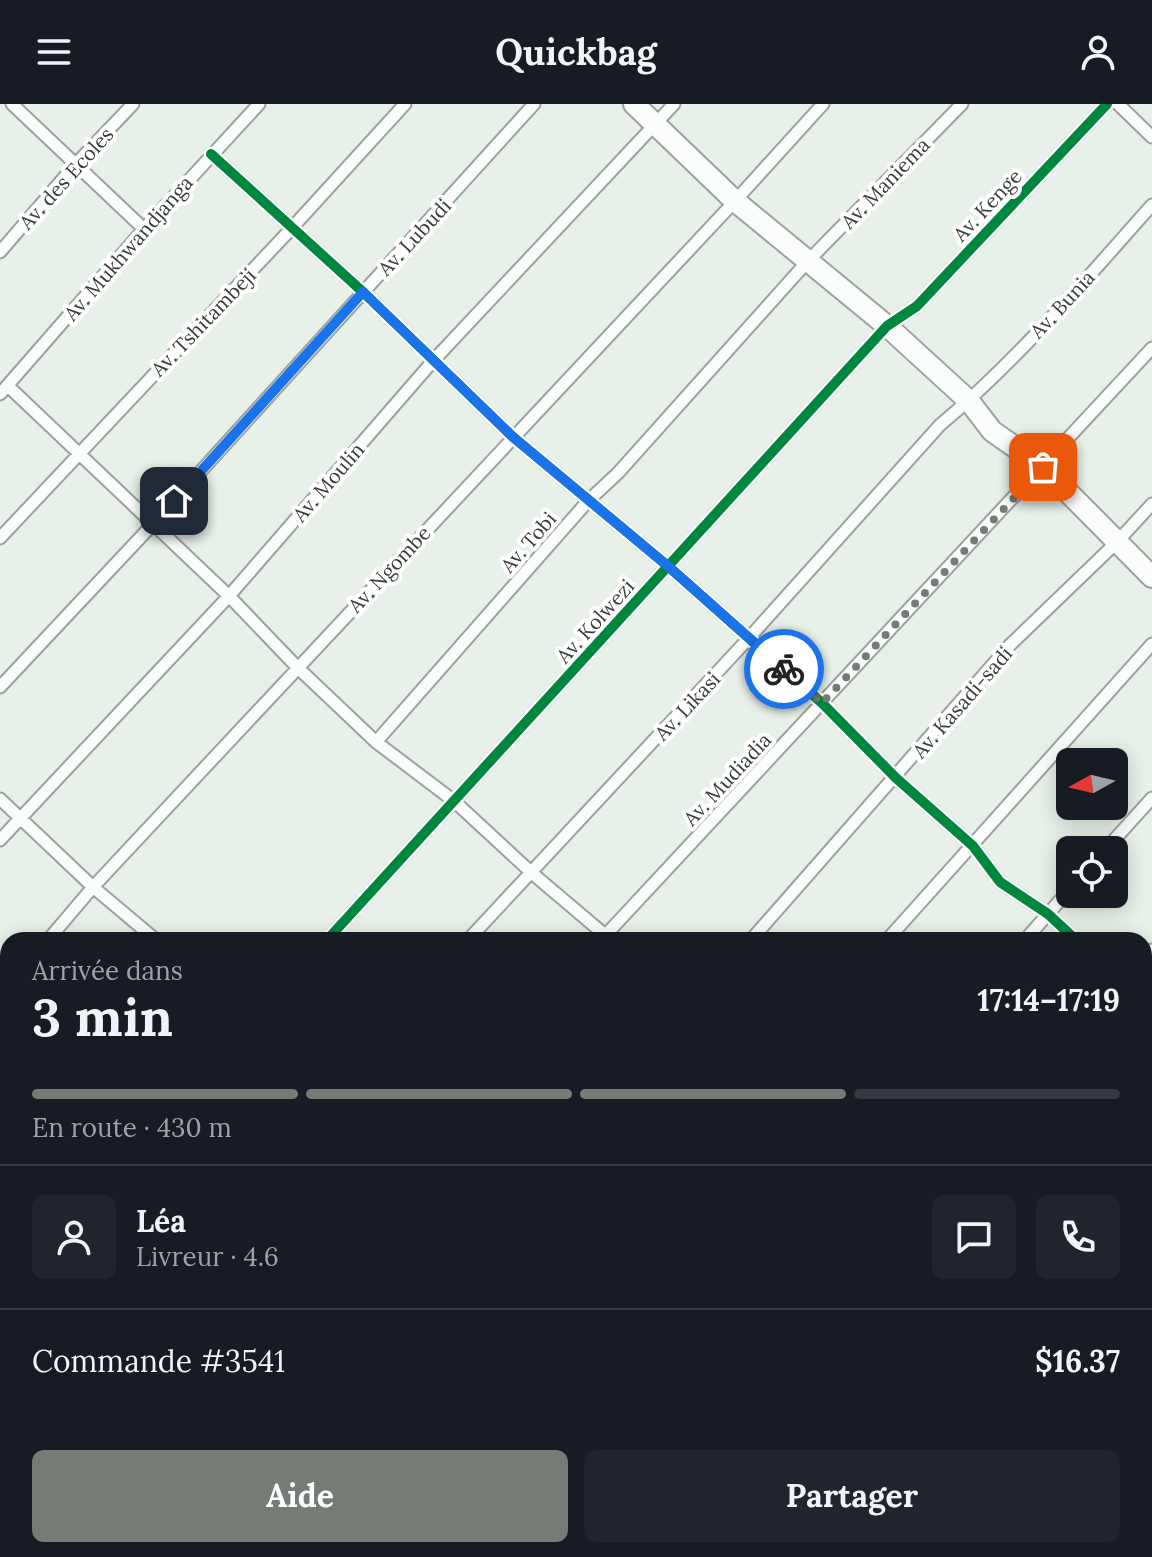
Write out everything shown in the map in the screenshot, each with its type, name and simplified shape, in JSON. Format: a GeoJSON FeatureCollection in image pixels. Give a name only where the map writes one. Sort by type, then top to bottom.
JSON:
{"type":"FeatureCollection","features":[{"type":"Feature","properties":{"kind":"highway"},"geometry":{"type":"LineString","coordinates":[[634,104],[735,201],[887,326],[969,401],[992,431],[1043,467],[1152,577]]}},
{"type":"Feature","properties":{"kind":"street"},"geometry":{"type":"LineString","coordinates":[[12,104],[144,229]]}},
{"type":"Feature","properties":{"kind":"street","name":"Av. des Ecoles"},"geometry":{"type":"LineString","coordinates":[[0,252],[133,104]]}},
{"type":"Feature","properties":{"kind":"street","name":"Av. Mukhwandjanga"},"geometry":{"type":"LineString","coordinates":[[4,390],[144,229],[259,104]]}},
{"type":"Feature","properties":{"kind":"street","name":"Av. Tshitambeji"},"geometry":{"type":"LineString","coordinates":[[0,538],[405,104]]}},
{"type":"Feature","properties":{"kind":"street","name":"Av. Lubudi"},"geometry":{"type":"LineString","coordinates":[[0,687],[153,524],[534,104]]}},
{"type":"Feature","properties":{"kind":"street","name":"Av. Moulin"},"geometry":{"type":"LineString","coordinates":[[0,840],[229,596],[433,361],[674,104]]}},
{"type":"Feature","properties":{"kind":"street","name":"Av. Ngombe"},"geometry":{"type":"LineString","coordinates":[[55,932],[297,667],[823,104]]}},
{"type":"Feature","properties":{"kind":"street","name":"Av. Maniema"},"geometry":{"type":"LineString","coordinates":[[807,262],[962,104]]}},
{"type":"Feature","properties":{"kind":"street","name":"Av. Kenge"},"geometry":{"type":"LineString","coordinates":[[887,326],[917,306],[1107,104]]}},
{"type":"Feature","properties":{"kind":"street"},"geometry":{"type":"LineString","coordinates":[[1118,104],[1152,137]]}},
{"type":"Feature","properties":{"kind":"street"},"geometry":{"type":"LineString","coordinates":[[211,154],[363,292],[513,437],[669,567],[822,703],[896,778],[973,846],[1000,882],[1048,914],[1067,932]]}},
{"type":"Feature","properties":{"kind":"street","name":"Av. Bunia"},"geometry":{"type":"LineString","coordinates":[[969,401],[1083,283],[1152,205]]}},
{"type":"Feature","properties":{"kind":"street","name":"Av. Tobi"},"geometry":{"type":"LineString","coordinates":[[376,742],[588,501],[629,461],[807,262]]}},
{"type":"Feature","properties":{"kind":"street","name":"Av. Kolwezi"},"geometry":{"type":"LineString","coordinates":[[334,932],[887,326]]}},
{"type":"Feature","properties":{"kind":"street","name":"Av. Mudiadia"},"geometry":{"type":"LineString","coordinates":[[612,932],[1152,348]]}},
{"type":"Feature","properties":{"kind":"street"},"geometry":{"type":"LineString","coordinates":[[4,390],[78,453],[229,596],[297,667],[376,742],[454,801],[599,932]]}},
{"type":"Feature","properties":{"kind":"street","name":"Av. Likasi"},"geometry":{"type":"LineString","coordinates":[[476,932],[533,874],[940,425],[969,401]]}},
{"type":"Feature","properties":{"kind":"street","name":"Av. Kasadi-sadi"},"geometry":{"type":"LineString","coordinates":[[758,932],[1010,645],[1152,504]]}},
{"type":"Feature","properties":{"kind":"street"},"geometry":{"type":"LineString","coordinates":[[894,932],[1152,644]]}},
{"type":"Feature","properties":{"kind":"street"},"geometry":{"type":"LineString","coordinates":[[1118,836],[1152,798]]}},
{"type":"Feature","properties":{"kind":"street"},"geometry":{"type":"LineString","coordinates":[[0,799],[93,887],[146,932]]}},
{"type":"Feature","properties":{"kind":"street"},"geometry":{"type":"LineString","coordinates":[[1032,932],[1056,905]]}},
{"type":"Feature","properties":{"kind":"cycle path"},"geometry":{"type":"LineString","coordinates":[[334,932],[887,326],[917,306],[1107,104]]}},
{"type":"Feature","properties":{"kind":"cycle path"},"geometry":{"type":"LineString","coordinates":[[211,154],[363,292],[513,437],[669,567],[822,703],[896,778],[973,846],[1000,882],[1048,914],[1067,932]]}},
{"type":"Feature","properties":{"kind":"way so far"},"geometry":{"type":"LineString","coordinates":[[784,669],[822,703],[1043,467]]}},
{"type":"Feature","properties":{"kind":"route"},"geometry":{"type":"LineString","coordinates":[[174,501],[363,292],[513,437],[669,567],[784,669]]}}]}
